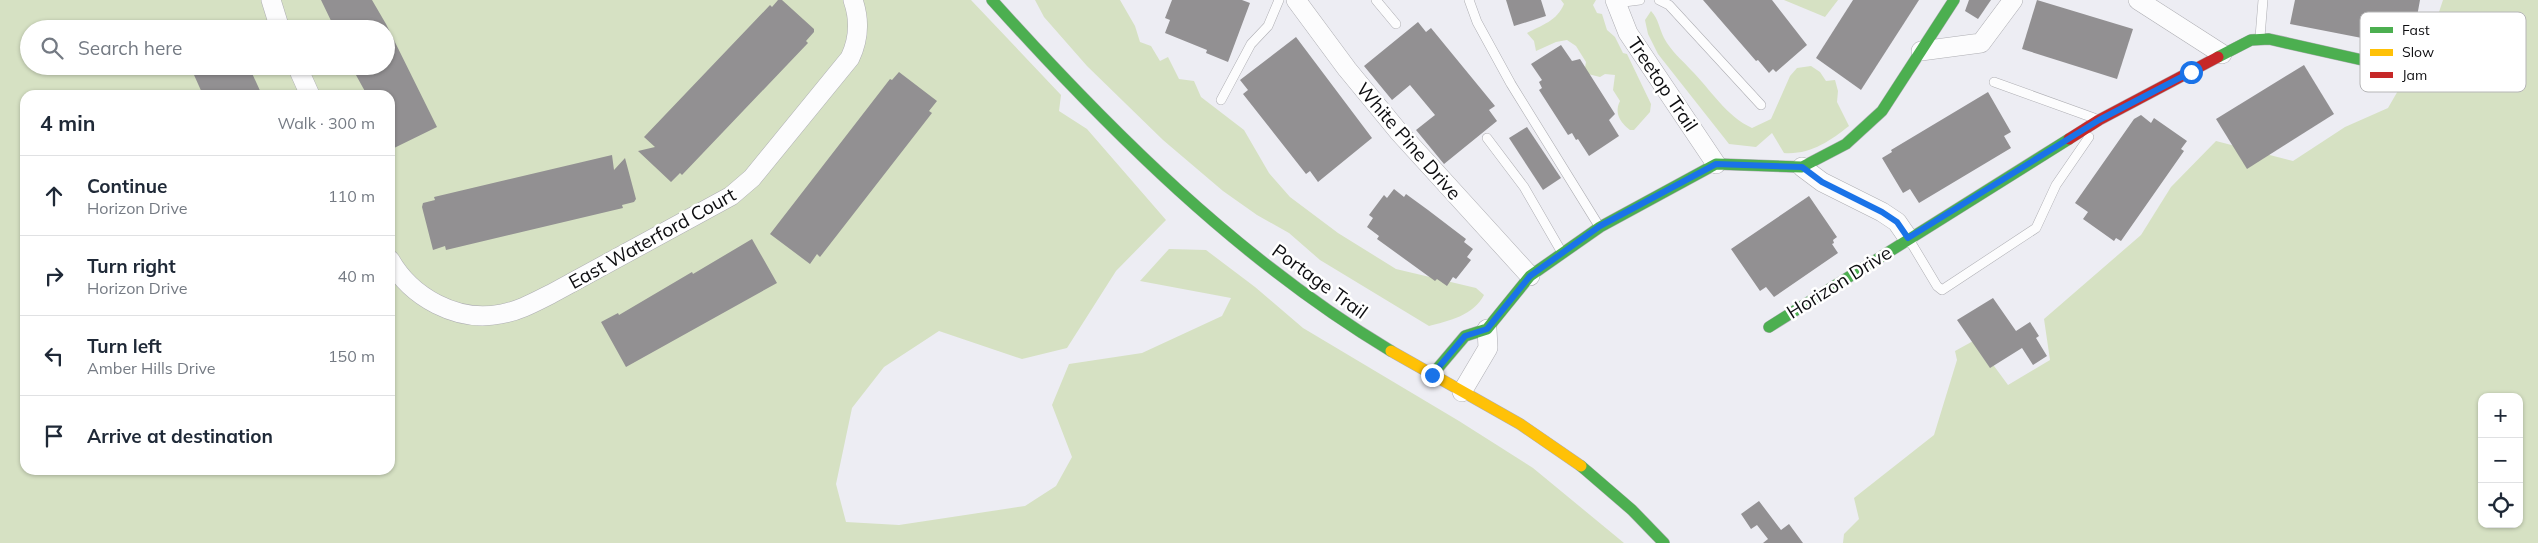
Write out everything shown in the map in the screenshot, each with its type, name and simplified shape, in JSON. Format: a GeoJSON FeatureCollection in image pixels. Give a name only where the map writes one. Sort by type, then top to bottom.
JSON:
{"type":"FeatureCollection","features":[{"type":"Feature","properties":{"kind":"street"},"geometry":{"type":"LineString","coordinates":[[271,0],[277,20]]}},
{"type":"Feature","properties":{"kind":"street","name":"East Waterford Court"},"geometry":{"type":"LineString","coordinates":[[395,267],[408,285],[424,298],[438,305],[465,314],[501,314],[522,308],[551,294],[731,196],[752,178],[850,58],[857,36],[858,22],[853,0]]}},
{"type":"Feature","properties":{"kind":"street","name":"Portage Trail"},"geometry":{"type":"LineString","coordinates":[[992,0],[1064,80],[1170,184],[1271,269],[1358,330],[1432,375],[1521,425],[1566,455],[1613,492],[1664,543]]}},
{"type":"Feature","properties":{"kind":"street","name":"White Pine Drive"},"geometry":{"type":"LineString","coordinates":[[1296,0],[1347,69],[1398,132],[1530,276]]}},
{"type":"Feature","properties":{"kind":"street"},"geometry":{"type":"LineString","coordinates":[[1432,375],[1465,336],[1487,329],[1530,276],[1600,226],[1716,164],[1802,167],[1846,144],[1882,111],[1954,0]]}},
{"type":"Feature","properties":{"kind":"street"},"geometry":{"type":"LineString","coordinates":[[1922,51],[1981,43],[2013,0]]}},
{"type":"Feature","properties":{"kind":"street"},"geometry":{"type":"LineString","coordinates":[[2138,0],[2222,54]]}},
{"type":"Feature","properties":{"kind":"street","name":"Treetop Trail"},"geometry":{"type":"LineString","coordinates":[[1616,1],[1628,33],[1716,164]]}},
{"type":"Feature","properties":{"kind":"street"},"geometry":{"type":"LineString","coordinates":[[2260,38],[2360,60]]}},
{"type":"Feature","properties":{"kind":"street","name":"Horizon Drive"},"geometry":{"type":"LineString","coordinates":[[1769,327],[1908,238],[2099,120],[2222,54],[2260,38]]}},
{"type":"Feature","properties":{"kind":"street"},"geometry":{"type":"LineString","coordinates":[[301,75],[308,90]]}},
{"type":"Feature","properties":{"kind":"street","name":"Horizon Drive"},"geometry":{"type":"LineString","coordinates":[[1802,167],[1822,182],[1882,212],[1897,222],[1908,238]]}},
{"type":"Feature","properties":{"kind":"street"},"geometry":{"type":"LineString","coordinates":[[1462,392],[1488,348],[1487,329]]}},
{"type":"Feature","properties":{"kind":"lane"},"geometry":{"type":"LineString","coordinates":[[1221,100],[1251,44],[1268,26],[1279,0]]}},
{"type":"Feature","properties":{"kind":"lane"},"geometry":{"type":"LineString","coordinates":[[1376,0],[1396,24]]}},
{"type":"Feature","properties":{"kind":"lane"},"geometry":{"type":"LineString","coordinates":[[1469,0],[1477,22],[1511,84],[1600,226]]}},
{"type":"Feature","properties":{"kind":"lane"},"geometry":{"type":"LineString","coordinates":[[1616,1],[1640,0]]}},
{"type":"Feature","properties":{"kind":"lane"},"geometry":{"type":"LineString","coordinates":[[1659,0],[1669,5],[1760,105]]}},
{"type":"Feature","properties":{"kind":"lane"},"geometry":{"type":"LineString","coordinates":[[2260,38],[2262,0]]}},
{"type":"Feature","properties":{"kind":"lane"},"geometry":{"type":"LineString","coordinates":[[1908,238],[1937,286],[1942,290],[2036,228],[2056,185],[2099,120],[1994,82]]}},
{"type":"Feature","properties":{"kind":"lane"},"geometry":{"type":"LineString","coordinates":[[1487,138],[1527,192],[1562,253]]}},
{"type":"Feature","properties":{"kind":"green space"},"geometry":{"type":"Polygon","coordinates":[[[0,0],[971,0],[1061,95],[1059,111],[1087,129],[1166,220],[1116,271],[1067,348],[1022,359],[939,331],[884,367],[852,408],[836,484],[846,522],[899,525],[1025,506],[1056,486],[1072,457],[1052,405],[1069,364],[1142,353],[1222,316],[1231,298],[1140,281],[1169,249],[1206,250],[1255,287],[1303,328],[1459,421],[1533,468],[1624,543],[0,543],[0,0]]]}},
{"type":"Feature","properties":{"kind":"green space"},"geometry":{"type":"Polygon","coordinates":[[[1035,0],[1120,0],[1135,26],[1140,42],[1151,46],[1160,61],[1168,57],[1179,79],[1194,81],[1201,97],[1244,130],[1269,173],[1290,197],[1338,233],[1396,269],[1476,288],[1484,295],[1480,302],[1460,316],[1429,326],[1320,260],[1289,233],[1257,215],[1223,191],[1163,140],[1087,66],[1044,17],[1035,0]]]}},
{"type":"Feature","properties":{"kind":"green space"},"geometry":{"type":"Polygon","coordinates":[[[1561,0],[1596,0],[1593,5],[1597,13],[1602,14],[1607,30],[1615,37],[1623,53],[1627,54],[1651,104],[1650,112],[1634,130],[1626,127],[1619,117],[1618,105],[1620,101],[1613,90],[1615,75],[1605,74],[1600,77],[1584,73],[1586,62],[1576,46],[1567,40],[1556,42],[1536,51],[1534,41],[1527,33],[1553,19],[1564,4],[1561,0]]]}},
{"type":"Feature","properties":{"kind":"green space"},"geometry":{"type":"Polygon","coordinates":[[[1784,0],[1838,0],[1825,17],[1784,0]]]}},
{"type":"Feature","properties":{"kind":"green space"},"geometry":{"type":"Polygon","coordinates":[[[2443,0],[2538,0],[2538,543],[1843,543],[1844,534],[1859,519],[1854,498],[1934,435],[1957,360],[1955,351],[1975,340],[2008,385],[2050,360],[2044,319],[2141,235],[2171,187],[2216,141],[2293,161],[2345,127],[2388,108],[2397,92],[2526,92],[2526,12],[2439,12],[2443,0]]]}},
{"type":"Feature","properties":{"kind":"green space"},"geometry":{"type":"Polygon","coordinates":[[[1651,11],[1664,38],[1673,51],[1719,102],[1743,123],[1752,128],[1771,119],[1790,76],[1797,68],[1811,66],[1820,72],[1826,81],[1835,80],[1838,91],[1837,102],[1849,126],[1827,142],[1802,152],[1784,153],[1772,133],[1756,147],[1729,144],[1658,54],[1648,34],[1645,20],[1651,11]]]}},
{"type":"Feature","properties":{"kind":"building"},"geometry":{"type":"Polygon","coordinates":[[[321,0],[372,0],[384,20],[331,20],[321,0]]]}},
{"type":"Feature","properties":{"kind":"building"},"geometry":{"type":"Polygon","coordinates":[[[778,0],[782,0],[814,29],[814,32],[806,41],[808,43],[682,175],[680,173],[671,182],[638,151],[655,147],[644,137],[770,5],[772,7],[778,0]]]}},
{"type":"Feature","properties":{"kind":"building"},"geometry":{"type":"Polygon","coordinates":[[[1172,0],[1242,0],[1250,3],[1228,62],[1206,53],[1207,50],[1165,33],[1170,20],[1165,18],[1172,0]]]}},
{"type":"Feature","properties":{"kind":"building"},"geometry":{"type":"Polygon","coordinates":[[[1506,0],[1541,0],[1546,16],[1514,26],[1506,0]]]}},
{"type":"Feature","properties":{"kind":"building"},"geometry":{"type":"Polygon","coordinates":[[[1703,0],[1772,0],[1807,45],[1776,72],[1773,69],[1769,73],[1758,60],[1756,61],[1703,0]]]}},
{"type":"Feature","properties":{"kind":"building"},"geometry":{"type":"Polygon","coordinates":[[[1853,0],[1919,0],[1861,90],[1816,58],[1853,0]]]}},
{"type":"Feature","properties":{"kind":"building"},"geometry":{"type":"Polygon","coordinates":[[[1969,0],[1991,0],[1978,19],[1965,11],[1969,0]]]}},
{"type":"Feature","properties":{"kind":"building"},"geometry":{"type":"Polygon","coordinates":[[[2037,0],[2133,29],[2117,79],[2022,49],[2037,0]]]}},
{"type":"Feature","properties":{"kind":"building"},"geometry":{"type":"Polygon","coordinates":[[[2295,0],[2420,0],[2418,12],[2360,12],[2360,38],[2290,24],[2295,0]]]}},
{"type":"Feature","properties":{"kind":"building"},"geometry":{"type":"Polygon","coordinates":[[[1418,22],[1426,32],[1431,28],[1495,106],[1489,110],[1497,121],[1444,164],[1416,130],[1435,115],[1410,85],[1392,100],[1364,66],[1418,22]]]}},
{"type":"Feature","properties":{"kind":"building"},"geometry":{"type":"Polygon","coordinates":[[[1296,37],[1372,138],[1318,182],[1310,171],[1306,174],[1243,94],[1248,90],[1240,80],[1296,37]]]}},
{"type":"Feature","properties":{"kind":"building"},"geometry":{"type":"Polygon","coordinates":[[[395,42],[437,127],[395,148],[395,90],[364,90],[356,75],[395,75],[395,42]]]}},
{"type":"Feature","properties":{"kind":"building"},"geometry":{"type":"Polygon","coordinates":[[[1561,45],[1572,61],[1580,59],[1615,114],[1609,120],[1619,136],[1589,156],[1572,133],[1568,135],[1539,90],[1542,88],[1539,82],[1542,80],[1531,64],[1561,45]]]}},
{"type":"Feature","properties":{"kind":"building"},"geometry":{"type":"Polygon","coordinates":[[[2304,65],[2334,114],[2247,169],[2216,119],[2304,65]]]}},
{"type":"Feature","properties":{"kind":"building"},"geometry":{"type":"Polygon","coordinates":[[[899,72],[937,101],[929,111],[932,113],[820,257],[817,254],[810,264],[770,234],[890,79],[892,80],[899,72]]]}},
{"type":"Feature","properties":{"kind":"building"},"geometry":{"type":"Polygon","coordinates":[[[194,75],[253,75],[260,90],[201,90],[194,75]]]}},
{"type":"Feature","properties":{"kind":"building"},"geometry":{"type":"Polygon","coordinates":[[[1988,92],[2011,132],[2004,136],[2011,148],[1919,203],[1910,189],[1903,193],[1882,158],[1892,152],[1891,150],[1988,92]]]}},
{"type":"Feature","properties":{"kind":"building"},"geometry":{"type":"Polygon","coordinates":[[[2141,115],[2151,123],[2154,118],[2187,141],[2181,149],[2184,151],[2121,241],[2116,238],[2114,241],[2083,219],[2088,212],[2075,203],[2134,119],[2141,115]]]}},
{"type":"Feature","properties":{"kind":"building"},"geometry":{"type":"Polygon","coordinates":[[[1527,127],[1561,178],[1543,190],[1509,138],[1527,127]]]}},
{"type":"Feature","properties":{"kind":"building"},"geometry":{"type":"Polygon","coordinates":[[[612,155],[614,170],[625,158],[636,199],[634,202],[622,205],[623,208],[446,250],[445,246],[433,250],[422,207],[423,203],[435,200],[434,197],[612,155]]]}},
{"type":"Feature","properties":{"kind":"building"},"geometry":{"type":"Polygon","coordinates":[[[1394,189],[1404,197],[1406,194],[1428,210],[1466,239],[1464,242],[1473,249],[1467,257],[1471,260],[1456,279],[1453,277],[1447,286],[1437,279],[1435,281],[1377,239],[1379,236],[1367,227],[1373,218],[1369,215],[1384,195],[1387,198],[1394,189]]]}},
{"type":"Feature","properties":{"kind":"building"},"geometry":{"type":"Polygon","coordinates":[[[1809,196],[1837,237],[1833,240],[1834,243],[1832,244],[1838,253],[1774,297],[1766,287],[1760,291],[1731,249],[1809,196]]]}},
{"type":"Feature","properties":{"kind":"building"},"geometry":{"type":"Polygon","coordinates":[[[752,239],[777,283],[626,367],[601,322],[618,313],[619,315],[752,239]]]}},
{"type":"Feature","properties":{"kind":"building"},"geometry":{"type":"Polygon","coordinates":[[[1993,298],[2016,331],[2030,322],[2039,336],[2036,338],[2047,356],[2033,365],[2022,348],[1990,368],[1957,320],[1993,298]]]}},
{"type":"Feature","properties":{"kind":"building"},"geometry":{"type":"Polygon","coordinates":[[[1759,501],[1781,530],[1789,524],[1803,543],[1763,543],[1768,539],[1757,525],[1751,529],[1741,514],[1759,501]]]}},
{"type":"Feature","properties":{"kind":"traffic: fast"},"geometry":{"type":"LineString","coordinates":[[992,0],[1083,97],[1178,190],[1281,276],[1335,315],[1391,351]]}},
{"type":"Feature","properties":{"kind":"traffic: fast"},"geometry":{"type":"LineString","coordinates":[[1432,375],[1465,336],[1487,329],[1530,276],[1600,227],[1716,164],[1802,167],[1846,144],[1882,111],[1954,0]]}},
{"type":"Feature","properties":{"kind":"traffic: fast"},"geometry":{"type":"LineString","coordinates":[[2218,57],[2251,40],[2269,39],[2360,59]]}},
{"type":"Feature","properties":{"kind":"traffic: fast"},"geometry":{"type":"LineString","coordinates":[[1769,327],[2069,139]]}},
{"type":"Feature","properties":{"kind":"traffic: fast"},"geometry":{"type":"LineString","coordinates":[[1581,466],[1632,510],[1664,543]]}},
{"type":"Feature","properties":{"kind":"traffic: slow"},"geometry":{"type":"LineString","coordinates":[[1391,351],[1520,424],[1581,466]]}},
{"type":"Feature","properties":{"kind":"traffic: jam"},"geometry":{"type":"LineString","coordinates":[[2069,139],[2099,120],[2218,57]]}},
{"type":"Feature","properties":{"kind":"route"},"geometry":{"type":"LineString","coordinates":[[1432,375],[1465,336],[1487,329],[1530,276],[1600,226],[1716,164],[1802,167],[1822,182],[1882,212],[1897,222],[1908,238],[2099,120],[2191,72]]}}]}
